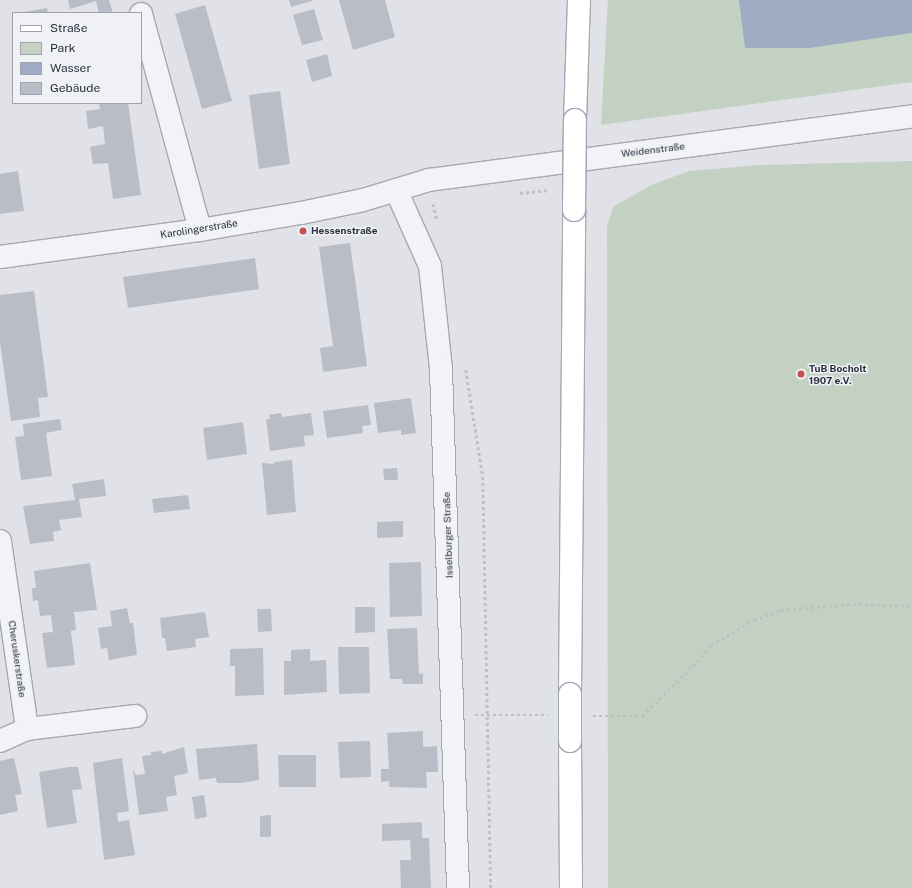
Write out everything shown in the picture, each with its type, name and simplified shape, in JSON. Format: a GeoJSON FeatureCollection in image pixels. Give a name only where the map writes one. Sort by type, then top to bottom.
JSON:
{"type":"FeatureCollection","features":[{"type":"Feature","properties":{"kind":"main road"},"geometry":{"type":"LineString","coordinates":[[571,888],[570,694],[574,210],[578,0]]}},
{"type":"Feature","properties":{"kind":"street"},"geometry":{"type":"LineString","coordinates":[[137,0],[140,12]]}},
{"type":"Feature","properties":{"kind":"street"},"geometry":{"type":"LineString","coordinates":[[142,18],[200,230]]}},
{"type":"Feature","properties":{"kind":"street","name":"Weidenstraße"},"geometry":{"type":"LineString","coordinates":[[396,190],[429,180],[912,116]]}},
{"type":"Feature","properties":{"kind":"street","name":"Karolingerstraße"},"geometry":{"type":"LineString","coordinates":[[0,257],[200,230],[301,212],[396,190]]}},
{"type":"Feature","properties":{"kind":"street","name":"Isselburger Straße"},"geometry":{"type":"LineString","coordinates":[[396,190],[430,266],[441,369],[458,888]]}},
{"type":"Feature","properties":{"kind":"street","name":"Cheruskerstraße"},"geometry":{"type":"LineString","coordinates":[[0,541],[27,729]]}},
{"type":"Feature","properties":{"kind":"street"},"geometry":{"type":"LineString","coordinates":[[0,741],[27,729],[135,716]]}},
{"type":"Feature","properties":{"kind":"path"},"geometry":{"type":"LineString","coordinates":[[432,201],[439,225]]}},
{"type":"Feature","properties":{"kind":"path"},"geometry":{"type":"LineString","coordinates":[[465,366],[483,477],[491,888]]}},
{"type":"Feature","properties":{"kind":"path"},"geometry":{"type":"LineString","coordinates":[[642,716],[693,666],[711,645],[754,620],[781,610],[819,605],[912,606]]}},
{"type":"Feature","properties":{"kind":"green space"},"geometry":{"type":"Polygon","coordinates":[[[608,0],[912,0],[912,82],[601,125],[608,0]]]}},
{"type":"Feature","properties":{"kind":"green space"},"geometry":{"type":"Polygon","coordinates":[[[912,161],[912,888],[608,888],[607,226],[613,207],[651,185],[689,171],[761,165],[912,161]]]}},
{"type":"Feature","properties":{"kind":"water"},"geometry":{"type":"Polygon","coordinates":[[[739,0],[912,0],[912,33],[809,48],[745,48],[739,0]]]}},
{"type":"Feature","properties":{"kind":"building"},"geometry":{"type":"Polygon","coordinates":[[[68,0],[109,0],[113,12],[99,12],[96,1],[70,9],[68,0]]]}},
{"type":"Feature","properties":{"kind":"building"},"geometry":{"type":"Polygon","coordinates":[[[289,0],[312,0],[312,1],[291,7],[289,0]]]}},
{"type":"Feature","properties":{"kind":"building"},"geometry":{"type":"Polygon","coordinates":[[[339,0],[385,0],[395,37],[353,50],[339,0]]]}},
{"type":"Feature","properties":{"kind":"building"},"geometry":{"type":"Polygon","coordinates":[[[205,5],[232,101],[202,109],[175,14],[205,5]]]}},
{"type":"Feature","properties":{"kind":"building"},"geometry":{"type":"Polygon","coordinates":[[[47,8],[48,12],[24,12],[47,8]]]}},
{"type":"Feature","properties":{"kind":"building"},"geometry":{"type":"Polygon","coordinates":[[[314,9],[323,40],[302,45],[293,15],[314,9]]]}},
{"type":"Feature","properties":{"kind":"building"},"geometry":{"type":"Polygon","coordinates":[[[327,54],[332,76],[312,82],[306,60],[327,54]]]}},
{"type":"Feature","properties":{"kind":"building"},"geometry":{"type":"Polygon","coordinates":[[[280,91],[290,164],[259,169],[249,95],[280,91]]]}},
{"type":"Feature","properties":{"kind":"building"},"geometry":{"type":"Polygon","coordinates":[[[99,104],[128,104],[141,195],[113,199],[108,163],[93,164],[90,147],[105,144],[103,126],[88,129],[86,111],[100,109],[99,104]]]}},
{"type":"Feature","properties":{"kind":"building"},"geometry":{"type":"Polygon","coordinates":[[[18,171],[24,211],[0,214],[0,174],[18,171]]]}},
{"type":"Feature","properties":{"kind":"building"},"geometry":{"type":"Polygon","coordinates":[[[350,243],[367,366],[323,372],[320,348],[333,346],[319,247],[350,243]]]}},
{"type":"Feature","properties":{"kind":"building"},"geometry":{"type":"Polygon","coordinates":[[[255,258],[259,289],[128,308],[123,277],[255,258]]]}},
{"type":"Feature","properties":{"kind":"building"},"geometry":{"type":"Polygon","coordinates":[[[34,291],[48,397],[38,398],[40,417],[11,421],[0,342],[0,295],[34,291]]]}},
{"type":"Feature","properties":{"kind":"building"},"geometry":{"type":"Polygon","coordinates":[[[411,398],[416,433],[401,435],[401,430],[378,433],[374,403],[411,398]]]}},
{"type":"Feature","properties":{"kind":"building"},"geometry":{"type":"Polygon","coordinates":[[[368,405],[371,425],[362,426],[363,433],[327,438],[323,411],[368,405]]]}},
{"type":"Feature","properties":{"kind":"building"},"geometry":{"type":"Polygon","coordinates":[[[281,413],[282,417],[311,413],[314,435],[304,436],[305,446],[270,451],[266,419],[270,419],[269,415],[281,413]]]}},
{"type":"Feature","properties":{"kind":"building"},"geometry":{"type":"Polygon","coordinates":[[[60,419],[62,430],[46,433],[52,476],[21,480],[15,437],[24,436],[23,424],[60,419]]]}},
{"type":"Feature","properties":{"kind":"building"},"geometry":{"type":"Polygon","coordinates":[[[243,422],[247,454],[207,460],[203,428],[243,422]]]}},
{"type":"Feature","properties":{"kind":"building"},"geometry":{"type":"Polygon","coordinates":[[[292,460],[296,512],[267,515],[262,463],[274,464],[274,462],[292,460]]]}},
{"type":"Feature","properties":{"kind":"building"},"geometry":{"type":"Polygon","coordinates":[[[397,468],[398,480],[384,480],[383,469],[397,468]]]}},
{"type":"Feature","properties":{"kind":"building"},"geometry":{"type":"Polygon","coordinates":[[[104,479],[106,496],[79,499],[82,517],[59,520],[61,530],[53,532],[54,541],[30,544],[23,506],[75,500],[72,484],[104,479]]]}},
{"type":"Feature","properties":{"kind":"building"},"geometry":{"type":"Polygon","coordinates":[[[188,495],[190,509],[154,513],[152,499],[188,495]]]}},
{"type":"Feature","properties":{"kind":"building"},"geometry":{"type":"Polygon","coordinates":[[[403,521],[403,537],[377,538],[377,522],[403,521]]]}},
{"type":"Feature","properties":{"kind":"building"},"geometry":{"type":"Polygon","coordinates":[[[421,562],[422,616],[390,617],[389,563],[421,562]]]}},
{"type":"Feature","properties":{"kind":"building"},"geometry":{"type":"Polygon","coordinates":[[[90,563],[97,610],[74,612],[76,630],[71,631],[75,665],[47,668],[42,633],[53,632],[51,615],[40,616],[38,600],[33,601],[32,588],[36,588],[34,571],[90,563]]]}},
{"type":"Feature","properties":{"kind":"building"},"geometry":{"type":"Polygon","coordinates":[[[355,607],[375,607],[375,632],[355,633],[355,607]]]}},
{"type":"Feature","properties":{"kind":"building"},"geometry":{"type":"Polygon","coordinates":[[[127,608],[130,623],[133,623],[137,655],[109,660],[107,648],[101,649],[98,628],[112,626],[110,611],[127,608]]]}},
{"type":"Feature","properties":{"kind":"building"},"geometry":{"type":"Polygon","coordinates":[[[257,609],[271,609],[272,631],[258,632],[257,609]]]}},
{"type":"Feature","properties":{"kind":"building"},"geometry":{"type":"Polygon","coordinates":[[[205,612],[209,637],[195,639],[196,647],[167,651],[165,638],[162,638],[160,618],[205,612]]]}},
{"type":"Feature","properties":{"kind":"building"},"geometry":{"type":"Polygon","coordinates":[[[417,628],[419,674],[423,673],[423,684],[403,684],[402,679],[390,679],[387,629],[417,628]]]}},
{"type":"Feature","properties":{"kind":"building"},"geometry":{"type":"Polygon","coordinates":[[[338,647],[369,647],[370,693],[339,694],[338,647]]]}},
{"type":"Feature","properties":{"kind":"building"},"geometry":{"type":"Polygon","coordinates":[[[263,648],[264,695],[235,696],[235,666],[230,666],[230,649],[263,648]]]}},
{"type":"Feature","properties":{"kind":"building"},"geometry":{"type":"Polygon","coordinates":[[[310,649],[310,661],[326,660],[327,692],[284,695],[284,661],[291,661],[291,650],[310,649]]]}},
{"type":"Feature","properties":{"kind":"building"},"geometry":{"type":"Polygon","coordinates":[[[423,731],[423,747],[437,746],[438,772],[426,772],[427,788],[389,787],[389,781],[381,782],[381,769],[389,769],[387,733],[423,731]]]}},
{"type":"Feature","properties":{"kind":"building"},"geometry":{"type":"Polygon","coordinates":[[[370,741],[371,777],[340,778],[338,742],[370,741]]]}},
{"type":"Feature","properties":{"kind":"building"},"geometry":{"type":"Polygon","coordinates":[[[257,744],[259,780],[241,783],[217,783],[216,778],[199,780],[196,749],[257,744]]]}},
{"type":"Feature","properties":{"kind":"building"},"geometry":{"type":"Polygon","coordinates":[[[184,747],[188,773],[174,776],[177,795],[166,797],[168,811],[139,815],[133,769],[136,775],[145,774],[142,756],[151,755],[151,752],[162,751],[162,754],[184,747]]]}},
{"type":"Feature","properties":{"kind":"building"},"geometry":{"type":"Polygon","coordinates":[[[278,755],[316,755],[316,787],[279,787],[278,755]]]}},
{"type":"Feature","properties":{"kind":"building"},"geometry":{"type":"Polygon","coordinates":[[[14,758],[22,794],[15,795],[18,811],[0,815],[0,761],[14,758]]]}},
{"type":"Feature","properties":{"kind":"building"},"geometry":{"type":"Polygon","coordinates":[[[122,758],[129,811],[117,813],[118,822],[129,820],[135,855],[104,860],[93,763],[122,758]]]}},
{"type":"Feature","properties":{"kind":"building"},"geometry":{"type":"Polygon","coordinates":[[[78,767],[82,789],[72,790],[77,823],[47,828],[39,772],[78,767]]]}},
{"type":"Feature","properties":{"kind":"building"},"geometry":{"type":"Polygon","coordinates":[[[204,795],[207,817],[195,819],[192,797],[204,795]]]}},
{"type":"Feature","properties":{"kind":"building"},"geometry":{"type":"Polygon","coordinates":[[[271,815],[271,837],[260,837],[260,816],[271,815]]]}},
{"type":"Feature","properties":{"kind":"building"},"geometry":{"type":"Polygon","coordinates":[[[422,822],[422,838],[429,838],[431,888],[401,888],[400,860],[411,860],[410,840],[382,841],[382,824],[422,822]]]}},
{"type":"Feature","properties":{"kind":"place","name":"Hessenstraße"},"geometry":{"type":"Point","coordinates":[303,231]}},
{"type":"Feature","properties":{"kind":"place","name":"TuB Bocholt 1907 e.V."},"geometry":{"type":"Point","coordinates":[801,374]}}]}
